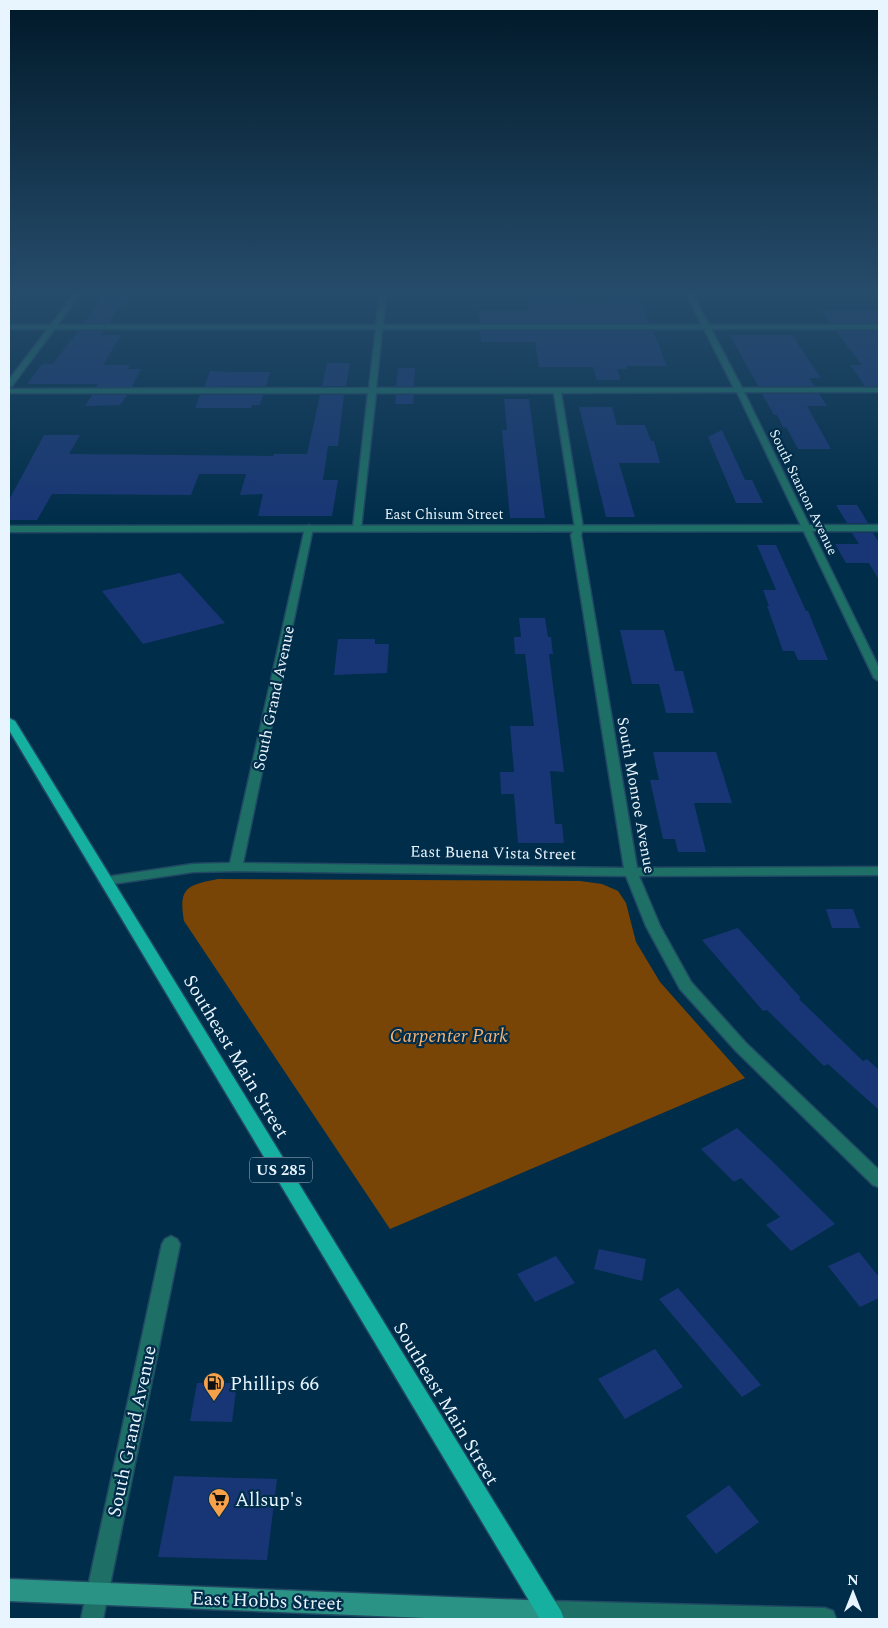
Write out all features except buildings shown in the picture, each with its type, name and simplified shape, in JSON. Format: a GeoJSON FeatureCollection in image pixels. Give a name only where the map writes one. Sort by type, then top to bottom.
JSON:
{"type":"FeatureCollection","features":[{"type":"Feature","properties":{"kind":"main road","name":"Southeast Main Street"},"geometry":{"type":"LineString","coordinates":[[9,721],[550,1616]]}},
{"type":"Feature","properties":{"kind":"main road","name":"East Hobbs Street"},"geometry":{"type":"LineString","coordinates":[[9,1590],[550,1616]]}},
{"type":"Feature","properties":{"kind":"street"},"geometry":{"type":"LineString","coordinates":[[9,384],[20,369]]}},
{"type":"Feature","properties":{"kind":"street"},"geometry":{"type":"LineString","coordinates":[[357,528],[374,369]]}},
{"type":"Feature","properties":{"kind":"street","name":"South Stanton Avenue"},"geometry":{"type":"LineString","coordinates":[[728,369],[879,678]]}},
{"type":"Feature","properties":{"kind":"street"},"geometry":{"type":"LineString","coordinates":[[9,390],[879,390]]}},
{"type":"Feature","properties":{"kind":"street","name":"South Monroe Avenue"},"geometry":{"type":"LineString","coordinates":[[556,390],[580,528],[576,535],[631,872],[653,926],[685,985],[741,1047],[879,1180]]}},
{"type":"Feature","properties":{"kind":"street","name":"South Grand Avenue"},"geometry":{"type":"LineString","coordinates":[[236,867],[309,528]]}},
{"type":"Feature","properties":{"kind":"street","name":"East Chisum Street"},"geometry":{"type":"LineString","coordinates":[[9,529],[879,528]]}},
{"type":"Feature","properties":{"kind":"street","name":"East Buena Vista Street"},"geometry":{"type":"LineString","coordinates":[[106,881],[193,868],[236,867],[631,872],[879,871]]}},
{"type":"Feature","properties":{"kind":"street","name":"South Grand Avenue"},"geometry":{"type":"LineString","coordinates":[[92,1619],[171,1244]]}},
{"type":"Feature","properties":{"kind":"street","name":"East Hobbs Street"},"geometry":{"type":"LineString","coordinates":[[550,1616],[825,1619]]}},
{"type":"Feature","properties":{"kind":"green space","name":"Carpenter Park"},"geometry":{"type":"Polygon","coordinates":[[[218,879],[580,881],[602,884],[618,891],[626,903],[636,942],[660,982],[745,1078],[390,1229],[184,921],[184,894],[192,886],[218,879]]]}},
{"type":"Feature","properties":{"kind":"place","name":"Phillips 66"},"geometry":{"type":"Point","coordinates":[214,1402]}},
{"type":"Feature","properties":{"kind":"place","name":"Allsup's"},"geometry":{"type":"Point","coordinates":[219,1518]}}]}
